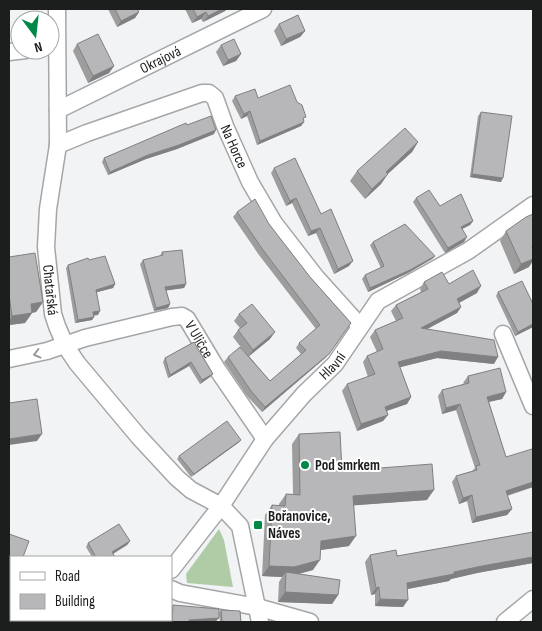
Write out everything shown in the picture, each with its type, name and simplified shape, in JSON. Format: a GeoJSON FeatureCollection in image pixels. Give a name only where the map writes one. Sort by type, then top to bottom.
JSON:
{"type":"FeatureCollection","features":[{"type":"Feature","properties":{"kind":"street","name":"Okrajová"},"geometry":{"type":"LineString","coordinates":[[58,110],[263,9]]}},
{"type":"Feature","properties":{"kind":"street","name":"Chatařská"},"geometry":{"type":"LineString","coordinates":[[54,60],[58,110],[58,145],[48,209],[46,247],[53,314],[65,345],[96,385],[177,478],[191,490],[221,506],[240,526],[258,614]]}},
{"type":"Feature","properties":{"kind":"street","name":"Na Horce"},"geometry":{"type":"LineString","coordinates":[[58,145],[202,93],[209,93],[215,98],[225,126],[250,182],[274,223],[315,276],[360,326]]}},
{"type":"Feature","properties":{"kind":"street","name":"Hlavní"},"geometry":{"type":"LineString","coordinates":[[172,569],[221,506],[265,439],[304,394],[335,364],[378,301],[468,250],[533,205]]}},
{"type":"Feature","properties":{"kind":"street","name":"V Uličce"},"geometry":{"type":"LineString","coordinates":[[65,345],[85,338],[182,316],[187,319],[217,369],[265,439]]}},
{"type":"Feature","properties":{"kind":"street"},"geometry":{"type":"LineString","coordinates":[[503,334],[533,406]]}},
{"type":"Feature","properties":{"kind":"street"},"geometry":{"type":"LineString","coordinates":[[9,359],[29,356],[65,345]]}},
{"type":"Feature","properties":{"kind":"street"},"geometry":{"type":"LineString","coordinates":[[172,589],[258,614],[310,622]]}},
{"type":"Feature","properties":{"kind":"street"},"geometry":{"type":"LineString","coordinates":[[505,622],[533,600]]}},
{"type":"Feature","properties":{"kind":"green space"},"geometry":{"type":"Polygon","coordinates":[[[219,529],[224,540],[233,587],[187,583],[186,574],[219,529]]]}},
{"type":"Feature","properties":{"kind":"building"},"geometry":{"type":"Polygon","coordinates":[[[115,9],[137,9],[139,12],[121,21],[115,9]]]}},
{"type":"Feature","properties":{"kind":"building"},"geometry":{"type":"Polygon","coordinates":[[[193,9],[222,9],[208,16],[206,12],[197,17],[193,9]]]}},
{"type":"Feature","properties":{"kind":"building"},"geometry":{"type":"Polygon","coordinates":[[[298,15],[305,31],[286,39],[279,24],[298,15]]]}},
{"type":"Feature","properties":{"kind":"building"},"geometry":{"type":"Polygon","coordinates":[[[98,34],[114,66],[93,76],[77,44],[98,34]]]}},
{"type":"Feature","properties":{"kind":"building"},"geometry":{"type":"Polygon","coordinates":[[[234,39],[241,54],[228,60],[221,45],[234,39]]]}},
{"type":"Feature","properties":{"kind":"building"},"geometry":{"type":"Polygon","coordinates":[[[290,85],[297,102],[302,105],[306,117],[303,118],[304,122],[260,141],[250,111],[244,114],[235,96],[255,89],[258,98],[290,85]]]}},
{"type":"Feature","properties":{"kind":"building"},"geometry":{"type":"Polygon","coordinates":[[[481,112],[512,116],[503,178],[472,174],[481,112]]]}},
{"type":"Feature","properties":{"kind":"building"},"geometry":{"type":"Polygon","coordinates":[[[211,116],[216,130],[148,155],[110,172],[104,158],[186,123],[187,125],[211,116]]]}},
{"type":"Feature","properties":{"kind":"building"},"geometry":{"type":"Polygon","coordinates":[[[405,128],[418,142],[386,172],[388,174],[372,189],[357,171],[405,128]]]}},
{"type":"Feature","properties":{"kind":"building"},"geometry":{"type":"Polygon","coordinates":[[[295,158],[321,214],[331,209],[353,261],[338,269],[320,228],[311,231],[296,198],[290,201],[274,168],[295,158]]]}},
{"type":"Feature","properties":{"kind":"building"},"geometry":{"type":"Polygon","coordinates":[[[429,190],[440,206],[461,194],[473,221],[461,227],[467,237],[448,248],[416,198],[429,190]]]}},
{"type":"Feature","properties":{"kind":"building"},"geometry":{"type":"Polygon","coordinates":[[[255,199],[269,224],[310,277],[351,323],[329,354],[265,407],[251,391],[228,357],[240,347],[270,381],[306,350],[299,343],[320,325],[263,250],[237,212],[255,199]]]}},
{"type":"Feature","properties":{"kind":"building"},"geometry":{"type":"Polygon","coordinates":[[[533,214],[533,259],[521,264],[506,231],[533,214]]]}},
{"type":"Feature","properties":{"kind":"building"},"geometry":{"type":"Polygon","coordinates":[[[405,224],[435,256],[410,270],[370,288],[365,275],[384,266],[373,242],[405,224]]]}},
{"type":"Feature","properties":{"kind":"building"},"geometry":{"type":"Polygon","coordinates":[[[182,250],[186,284],[165,287],[170,304],[156,308],[143,260],[163,255],[162,252],[182,250]]]}},
{"type":"Feature","properties":{"kind":"building"},"geometry":{"type":"Polygon","coordinates":[[[35,253],[43,302],[31,304],[32,313],[12,316],[9,295],[9,257],[35,253]]]}},
{"type":"Feature","properties":{"kind":"building"},"geometry":{"type":"Polygon","coordinates":[[[105,256],[115,284],[96,290],[100,311],[93,312],[94,317],[78,320],[68,265],[88,258],[89,260],[105,256]]]}},
{"type":"Feature","properties":{"kind":"building"},"geometry":{"type":"Polygon","coordinates":[[[473,270],[481,286],[457,299],[461,307],[421,328],[494,340],[498,357],[441,351],[398,362],[411,397],[385,407],[388,415],[361,424],[347,384],[375,374],[367,356],[383,349],[375,330],[403,318],[396,305],[428,289],[424,282],[442,272],[449,284],[473,270]]]}},
{"type":"Feature","properties":{"kind":"building"},"geometry":{"type":"Polygon","coordinates":[[[522,281],[533,304],[533,324],[518,332],[498,292],[522,281]]]}},
{"type":"Feature","properties":{"kind":"building"},"geometry":{"type":"Polygon","coordinates":[[[252,304],[275,332],[253,350],[238,330],[247,323],[239,314],[252,304]]]}},
{"type":"Feature","properties":{"kind":"building"},"geometry":{"type":"Polygon","coordinates":[[[194,342],[213,374],[202,380],[191,362],[170,375],[165,358],[194,342]]]}},
{"type":"Feature","properties":{"kind":"building"},"geometry":{"type":"Polygon","coordinates":[[[500,368],[506,392],[487,397],[506,457],[532,449],[533,482],[506,491],[512,509],[476,517],[472,495],[463,498],[456,476],[477,470],[476,466],[480,465],[460,404],[446,408],[442,390],[469,383],[468,376],[500,368]]]}},
{"type":"Feature","properties":{"kind":"building"},"geometry":{"type":"Polygon","coordinates":[[[37,399],[42,434],[9,439],[9,403],[37,399]]]}},
{"type":"Feature","properties":{"kind":"building"},"geometry":{"type":"Polygon","coordinates":[[[227,421],[241,440],[194,474],[179,456],[227,421]]]}},
{"type":"Feature","properties":{"kind":"building"},"geometry":{"type":"Polygon","coordinates":[[[340,432],[342,471],[432,464],[434,490],[353,496],[356,536],[321,541],[320,560],[294,567],[269,566],[272,505],[285,506],[286,494],[300,495],[299,434],[340,432]]]}},
{"type":"Feature","properties":{"kind":"building"},"geometry":{"type":"Polygon","coordinates":[[[119,524],[130,541],[112,552],[114,556],[95,556],[88,543],[119,524]]]}},
{"type":"Feature","properties":{"kind":"building"},"geometry":{"type":"Polygon","coordinates":[[[533,532],[533,557],[407,583],[408,600],[380,599],[379,587],[376,588],[370,555],[396,550],[397,556],[533,532]]]}},
{"type":"Feature","properties":{"kind":"building"},"geometry":{"type":"Polygon","coordinates":[[[9,534],[29,541],[23,556],[10,556],[9,569],[9,534]]]}},
{"type":"Feature","properties":{"kind":"building"},"geometry":{"type":"Polygon","coordinates":[[[286,572],[340,580],[338,595],[285,592],[286,572]]]}},
{"type":"Feature","properties":{"kind":"building"},"geometry":{"type":"Polygon","coordinates":[[[173,605],[219,609],[219,618],[172,622],[173,605]]]}},
{"type":"Feature","properties":{"kind":"building"},"geometry":{"type":"Polygon","coordinates":[[[10,608],[10,621],[18,622],[9,622],[10,608]]]}},
{"type":"Feature","properties":{"kind":"building"},"geometry":{"type":"Polygon","coordinates":[[[221,610],[240,611],[241,622],[222,622],[221,610]]]}},
{"type":"Feature","properties":{"kind":"place","name":"Pod smrkem"},"geometry":{"type":"Point","coordinates":[305,465]}},
{"type":"Feature","properties":{"kind":"place","name":"Bořanovice, Náves"},"geometry":{"type":"Point","coordinates":[258,525]}}]}
